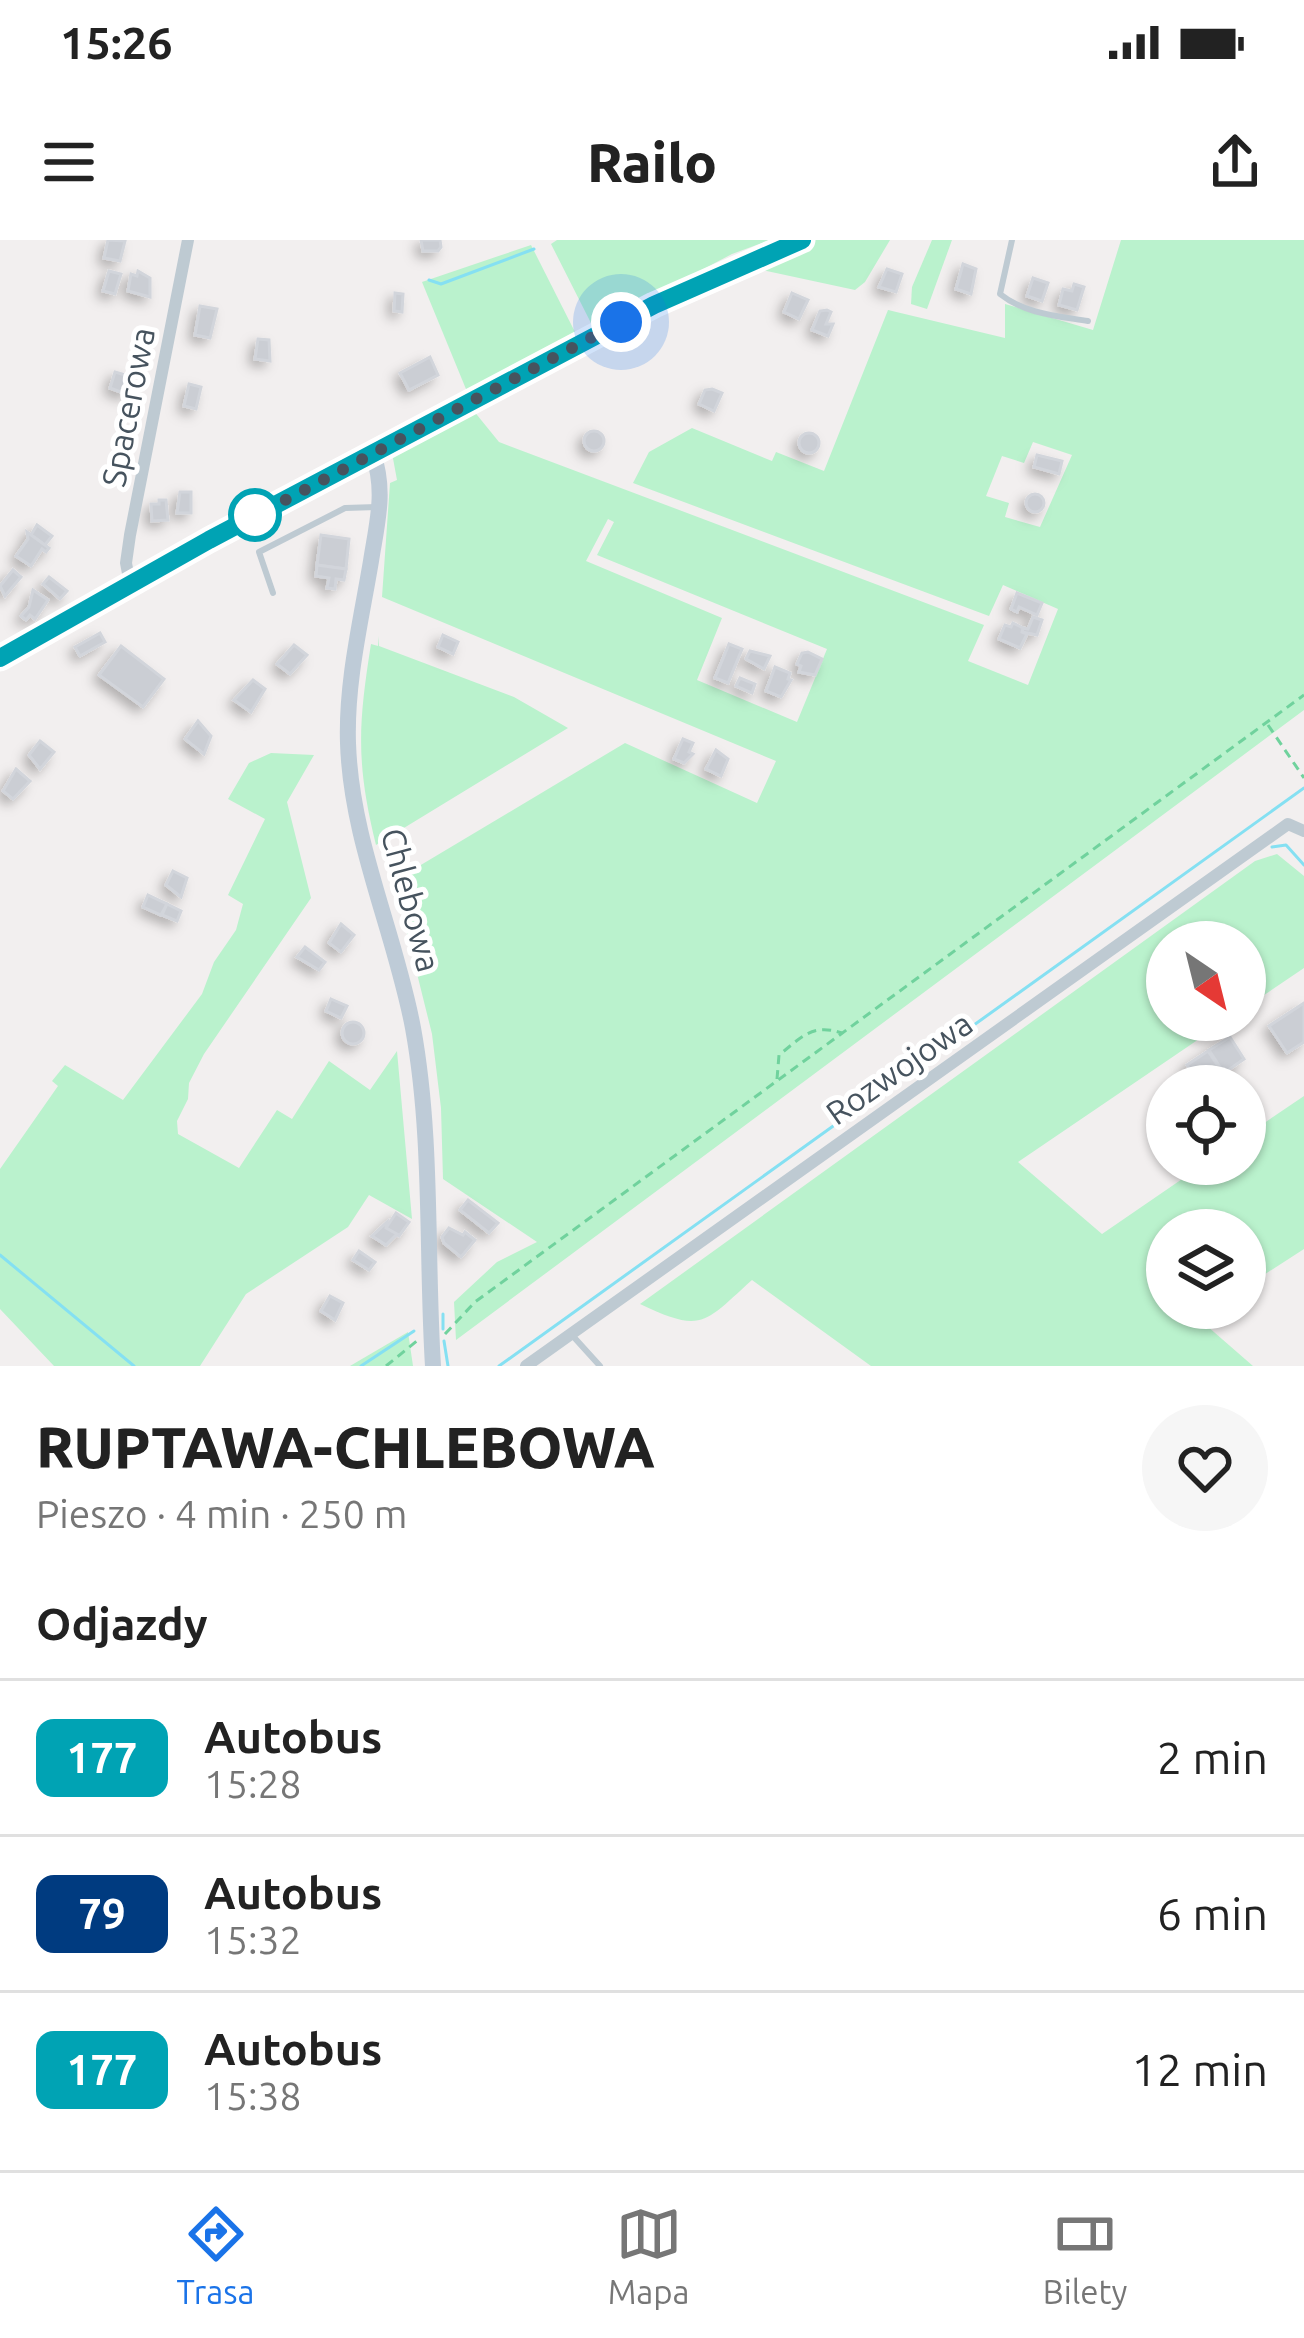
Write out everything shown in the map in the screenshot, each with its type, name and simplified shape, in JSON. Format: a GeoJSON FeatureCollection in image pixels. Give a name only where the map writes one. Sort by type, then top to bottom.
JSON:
{"type":"FeatureCollection","features":[{"type":"Feature","properties":{"kind":"street","name":"Spacerowa"},"geometry":{"type":"LineString","coordinates":[[130,584],[126,563],[130,535],[188,240]]}},
{"type":"Feature","properties":{"kind":"street"},"geometry":{"type":"LineString","coordinates":[[0,658],[654,305],[802,240]]}},
{"type":"Feature","properties":{"kind":"street","name":"Chlebowa"},"geometry":{"type":"LineString","coordinates":[[373,454],[381,480],[380,507],[352,671],[348,739],[357,815],[400,964],[414,1033],[423,1121],[433,1366]]}},
{"type":"Feature","properties":{"kind":"street","name":"Rozwojowa"},"geometry":{"type":"LineString","coordinates":[[526,1366],[1288,824],[1304,831]]}},
{"type":"Feature","properties":{"kind":"lane"},"geometry":{"type":"LineString","coordinates":[[1012,240],[1000,294],[1042,314],[1088,321]]}},
{"type":"Feature","properties":{"kind":"lane"},"geometry":{"type":"LineString","coordinates":[[273,593],[260,552],[345,508],[380,507]]}},
{"type":"Feature","properties":{"kind":"lane"},"geometry":{"type":"LineString","coordinates":[[572,1334],[600,1366]]}},
{"type":"Feature","properties":{"kind":"path"},"geometry":{"type":"LineString","coordinates":[[386,1366],[414,1342],[445,1334],[475,1302],[1304,694]]}},
{"type":"Feature","properties":{"kind":"path"},"geometry":{"type":"LineString","coordinates":[[1266,722],[1304,778]]}},
{"type":"Feature","properties":{"kind":"path"},"geometry":{"type":"LineString","coordinates":[[777,1081],[777,1059],[797,1041],[820,1028],[842,1034]]}},
{"type":"Feature","properties":{"kind":"green space"},"geometry":{"type":"Polygon","coordinates":[[[557,240],[770,240],[732,254],[593,327],[551,244],[557,240]]]}},
{"type":"Feature","properties":{"kind":"green space"},"geometry":{"type":"Polygon","coordinates":[[[815,240],[890,240],[865,282],[855,290],[757,269],[782,252],[815,240]]]}},
{"type":"Feature","properties":{"kind":"green space"},"geometry":{"type":"Polygon","coordinates":[[[932,240],[952,240],[927,309],[911,304],[912,287],[932,240]]]}},
{"type":"Feature","properties":{"kind":"green space"},"geometry":{"type":"Polygon","coordinates":[[[1121,240],[1304,240],[1304,710],[456,1340],[454,1302],[497,1262],[537,1242],[443,1179],[432,1034],[394,881],[625,743],[757,803],[776,761],[382,597],[390,483],[397,480],[392,453],[473,410],[499,442],[984,625],[968,661],[1028,685],[1058,609],[1003,585],[989,616],[633,483],[649,452],[692,428],[772,461],[776,452],[824,471],[888,310],[1005,338],[1005,304],[1093,330],[1121,240]],[[1033,442],[1024,463],[1002,456],[986,496],[1009,503],[1005,517],[1040,527],[1072,455],[1033,442]],[[608,519],[586,561],[722,618],[697,680],[797,722],[827,649],[597,555],[614,522],[608,519]]]}},
{"type":"Feature","properties":{"kind":"green space"},"geometry":{"type":"Polygon","coordinates":[[[531,245],[577,336],[468,394],[422,282],[531,245]]]}},
{"type":"Feature","properties":{"kind":"green space"},"geometry":{"type":"Polygon","coordinates":[[[379,636],[379,646],[514,697],[568,728],[376,845],[361,744],[371,644],[378,646],[379,636]]]}},
{"type":"Feature","properties":{"kind":"green space"},"geometry":{"type":"Polygon","coordinates":[[[271,753],[314,755],[287,802],[311,898],[204,1054],[189,1083],[188,1099],[177,1121],[178,1134],[239,1168],[277,1110],[292,1119],[329,1061],[370,1090],[397,1051],[412,1219],[369,1195],[348,1227],[246,1294],[200,1366],[54,1366],[0,1309],[0,1169],[58,1086],[52,1081],[65,1065],[123,1100],[202,994],[214,962],[236,930],[243,904],[228,895],[265,819],[228,799],[249,763],[271,753]]]}},
{"type":"Feature","properties":{"kind":"green space"},"geometry":{"type":"Polygon","coordinates":[[[1277,854],[1304,876],[1304,968],[1266,994],[1266,921],[1172,921],[1255,861],[1277,854]]]}},
{"type":"Feature","properties":{"kind":"green space"},"geometry":{"type":"Polygon","coordinates":[[[1146,940],[1146,1041],[1196,1041],[1161,1065],[1146,1065],[1146,1075],[1018,1162],[1102,1234],[1173,1185],[1266,1185],[1266,1122],[1304,1096],[1304,1249],[1266,1273],[1266,1209],[1146,1209],[1146,1329],[1210,1329],[1253,1366],[871,1366],[752,1280],[702,1319],[677,1319],[640,1304],[1146,940]]]}},
{"type":"Feature","properties":{"kind":"green space"},"geometry":{"type":"Polygon","coordinates":[[[408,1332],[413,1366],[350,1366],[408,1332]]]}},
{"type":"Feature","properties":{"kind":"building"},"geometry":{"type":"Polygon","coordinates":[[[108,240],[125,241],[120,261],[104,258],[108,240]]]}},
{"type":"Feature","properties":{"kind":"building"},"geometry":{"type":"Polygon","coordinates":[[[421,240],[440,240],[441,247],[423,251],[421,240]]]}},
{"type":"Feature","properties":{"kind":"building"},"geometry":{"type":"Polygon","coordinates":[[[963,264],[976,269],[971,294],[956,289],[963,264]]]}},
{"type":"Feature","properties":{"kind":"building"},"geometry":{"type":"Polygon","coordinates":[[[887,269],[902,274],[896,292],[879,287],[887,269]]]}},
{"type":"Feature","properties":{"kind":"building"},"geometry":{"type":"Polygon","coordinates":[[[109,271],[121,274],[115,294],[103,291],[109,271]]]}},
{"type":"Feature","properties":{"kind":"building"},"geometry":{"type":"Polygon","coordinates":[[[138,271],[150,278],[150,297],[128,291],[131,274],[137,276],[138,271]]]}},
{"type":"Feature","properties":{"kind":"building"},"geometry":{"type":"Polygon","coordinates":[[[1033,278],[1048,283],[1042,301],[1027,296],[1033,278]]]}},
{"type":"Feature","properties":{"kind":"building"},"geometry":{"type":"Polygon","coordinates":[[[1074,284],[1084,287],[1077,310],[1059,305],[1063,289],[1072,291],[1074,284]]]}},
{"type":"Feature","properties":{"kind":"building"},"geometry":{"type":"Polygon","coordinates":[[[395,293],[403,294],[402,312],[394,311],[395,293]]]}},
{"type":"Feature","properties":{"kind":"building"},"geometry":{"type":"Polygon","coordinates":[[[792,293],[808,300],[799,319],[784,312],[792,293]]]}},
{"type":"Feature","properties":{"kind":"building"},"geometry":{"type":"Polygon","coordinates":[[[200,306],[217,309],[210,338],[195,335],[200,306]]]}},
{"type":"Feature","properties":{"kind":"building"},"geometry":{"type":"Polygon","coordinates":[[[820,311],[831,312],[826,324],[833,324],[828,336],[812,330],[820,311]]]}},
{"type":"Feature","properties":{"kind":"building"},"geometry":{"type":"Polygon","coordinates":[[[258,339],[269,340],[270,361],[255,359],[258,339]]]}},
{"type":"Feature","properties":{"kind":"building"},"geometry":{"type":"Polygon","coordinates":[[[430,357],[438,375],[409,390],[400,373],[430,357]]]}},
{"type":"Feature","properties":{"kind":"building"},"geometry":{"type":"Polygon","coordinates":[[[115,372],[132,377],[126,394],[110,388],[115,372]]]}},
{"type":"Feature","properties":{"kind":"building"},"geometry":{"type":"Polygon","coordinates":[[[189,384],[201,387],[196,409],[184,406],[189,384]]]}},
{"type":"Feature","properties":{"kind":"building"},"geometry":{"type":"Polygon","coordinates":[[[705,390],[722,393],[714,411],[699,404],[705,390]]]}},
{"type":"Feature","properties":{"kind":"building"},"geometry":{"type":"Polygon","coordinates":[[[594,431],[604,441],[594,451],[584,441],[594,431]]]}},
{"type":"Feature","properties":{"kind":"building"},"geometry":{"type":"Polygon","coordinates":[[[809,433],[819,443],[809,453],[799,443],[809,433]]]}},
{"type":"Feature","properties":{"kind":"building"},"geometry":{"type":"Polygon","coordinates":[[[1037,455],[1062,461],[1059,474],[1034,467],[1037,455]]]}},
{"type":"Feature","properties":{"kind":"building"},"geometry":{"type":"Polygon","coordinates":[[[180,492],[191,492],[191,513],[177,513],[180,492]]]}},
{"type":"Feature","properties":{"kind":"building"},"geometry":{"type":"Polygon","coordinates":[[[1035,494],[1044,503],[1035,512],[1026,503],[1035,494]]]}},
{"type":"Feature","properties":{"kind":"building"},"geometry":{"type":"Polygon","coordinates":[[[166,500],[168,520],[152,521],[151,504],[166,500]]]}},
{"type":"Feature","properties":{"kind":"building"},"geometry":{"type":"Polygon","coordinates":[[[37,525],[52,536],[45,545],[31,535],[37,525]]]}},
{"type":"Feature","properties":{"kind":"building"},"geometry":{"type":"Polygon","coordinates":[[[27,532],[49,548],[42,549],[31,566],[16,556],[28,539],[27,532]]]}},
{"type":"Feature","properties":{"kind":"building"},"geometry":{"type":"Polygon","coordinates":[[[321,535],[349,539],[346,569],[317,565],[321,535]]]}},
{"type":"Feature","properties":{"kind":"building"},"geometry":{"type":"Polygon","coordinates":[[[317,565],[346,569],[344,580],[336,579],[335,589],[327,588],[329,578],[316,576],[317,565]]]}},
{"type":"Feature","properties":{"kind":"building"},"geometry":{"type":"Polygon","coordinates":[[[13,570],[21,577],[5,596],[0,586],[13,570]]]}},
{"type":"Feature","properties":{"kind":"building"},"geometry":{"type":"Polygon","coordinates":[[[49,577],[67,591],[60,599],[43,584],[49,577]]]}},
{"type":"Feature","properties":{"kind":"building"},"geometry":{"type":"Polygon","coordinates":[[[33,590],[48,600],[35,619],[30,615],[26,620],[21,616],[33,590]]]}},
{"type":"Feature","properties":{"kind":"building"},"geometry":{"type":"Polygon","coordinates":[[[1017,593],[1042,603],[1037,615],[1019,607],[1017,612],[1011,609],[1017,593]]]}},
{"type":"Feature","properties":{"kind":"building"},"geometry":{"type":"Polygon","coordinates":[[[1033,617],[1042,620],[1037,635],[1022,632],[1028,629],[1033,617]]]}},
{"type":"Feature","properties":{"kind":"building"},"geometry":{"type":"Polygon","coordinates":[[[1013,623],[1027,634],[1020,648],[999,639],[1005,625],[1013,623]]]}},
{"type":"Feature","properties":{"kind":"building"},"geometry":{"type":"Polygon","coordinates":[[[100,633],[105,642],[80,656],[75,647],[100,633]]]}},
{"type":"Feature","properties":{"kind":"building"},"geometry":{"type":"Polygon","coordinates":[[[443,635],[458,642],[453,654],[438,647],[443,635]]]}},
{"type":"Feature","properties":{"kind":"building"},"geometry":{"type":"Polygon","coordinates":[[[729,644],[742,649],[728,683],[715,678],[729,644]]]}},
{"type":"Feature","properties":{"kind":"building"},"geometry":{"type":"Polygon","coordinates":[[[294,645],[307,655],[290,674],[277,664],[294,645]]]}},
{"type":"Feature","properties":{"kind":"building"},"geometry":{"type":"Polygon","coordinates":[[[121,646],[164,679],[143,707],[99,675],[121,646]]]}},
{"type":"Feature","properties":{"kind":"building"},"geometry":{"type":"Polygon","coordinates":[[[750,651],[770,656],[764,669],[746,659],[750,651]]]}},
{"type":"Feature","properties":{"kind":"building"},"geometry":{"type":"Polygon","coordinates":[[[802,653],[822,659],[815,675],[799,672],[797,664],[802,653]]]}},
{"type":"Feature","properties":{"kind":"building"},"geometry":{"type":"Polygon","coordinates":[[[775,667],[790,673],[781,697],[766,691],[775,667]]]}},
{"type":"Feature","properties":{"kind":"building"},"geometry":{"type":"Polygon","coordinates":[[[740,678],[755,684],[752,693],[736,686],[740,678]]]}},
{"type":"Feature","properties":{"kind":"building"},"geometry":{"type":"Polygon","coordinates":[[[253,680],[265,689],[251,712],[234,700],[253,680]]]}},
{"type":"Feature","properties":{"kind":"building"},"geometry":{"type":"Polygon","coordinates":[[[198,721],[211,736],[204,754],[185,739],[198,721]]]}},
{"type":"Feature","properties":{"kind":"building"},"geometry":{"type":"Polygon","coordinates":[[[683,739],[693,743],[689,752],[693,754],[684,763],[674,759],[683,739]]]}},
{"type":"Feature","properties":{"kind":"building"},"geometry":{"type":"Polygon","coordinates":[[[40,741],[54,752],[40,769],[29,755],[40,741]]]}},
{"type":"Feature","properties":{"kind":"building"},"geometry":{"type":"Polygon","coordinates":[[[716,750],[728,759],[721,776],[706,769],[716,750]]]}},
{"type":"Feature","properties":{"kind":"building"},"geometry":{"type":"Polygon","coordinates":[[[16,769],[30,781],[13,799],[3,791],[16,769]]]}},
{"type":"Feature","properties":{"kind":"building"},"geometry":{"type":"Polygon","coordinates":[[[173,871],[187,878],[181,897],[166,885],[173,871]]]}},
{"type":"Feature","properties":{"kind":"building"},"geometry":{"type":"Polygon","coordinates":[[[148,895],[167,904],[161,915],[143,907],[148,895]]]}},
{"type":"Feature","properties":{"kind":"building"},"geometry":{"type":"Polygon","coordinates":[[[167,904],[181,911],[177,921],[162,915],[167,904]]]}},
{"type":"Feature","properties":{"kind":"building"},"geometry":{"type":"Polygon","coordinates":[[[341,924],[354,935],[341,952],[329,943],[341,924]]]}},
{"type":"Feature","properties":{"kind":"building"},"geometry":{"type":"Polygon","coordinates":[[[305,947],[325,962],[319,970],[297,957],[305,947]]]}},
{"type":"Feature","properties":{"kind":"building"},"geometry":{"type":"Polygon","coordinates":[[[331,999],[347,1006],[341,1018],[326,1011],[331,999]]]}},
{"type":"Feature","properties":{"kind":"building"},"geometry":{"type":"Polygon","coordinates":[[[1304,1003],[1304,1042],[1287,1053],[1269,1026],[1304,1003]]]}},
{"type":"Feature","properties":{"kind":"building"},"geometry":{"type":"Polygon","coordinates":[[[353,1022],[364,1033],[353,1044],[342,1033],[353,1022]]]}},
{"type":"Feature","properties":{"kind":"building"},"geometry":{"type":"Polygon","coordinates":[[[1233,1041],[1244,1059],[1235,1065],[1219,1065],[1209,1050],[1233,1041]]]}},
{"type":"Feature","properties":{"kind":"building"},"geometry":{"type":"Polygon","coordinates":[[[1208,1051],[1217,1065],[1187,1065],[1208,1051]]]}},
{"type":"Feature","properties":{"kind":"building"},"geometry":{"type":"Polygon","coordinates":[[[468,1200],[498,1223],[489,1233],[460,1210],[468,1200]]]}},
{"type":"Feature","properties":{"kind":"building"},"geometry":{"type":"Polygon","coordinates":[[[396,1213],[409,1222],[399,1236],[386,1228],[396,1213]]]}},
{"type":"Feature","properties":{"kind":"building"},"geometry":{"type":"Polygon","coordinates":[[[387,1222],[386,1228],[397,1234],[386,1245],[372,1236],[387,1222]]]}},
{"type":"Feature","properties":{"kind":"building"},"geometry":{"type":"Polygon","coordinates":[[[449,1228],[475,1240],[461,1257],[444,1243],[442,1237],[449,1228]]]}},
{"type":"Feature","properties":{"kind":"building"},"geometry":{"type":"Polygon","coordinates":[[[359,1251],[375,1262],[369,1270],[353,1260],[359,1251]]]}},
{"type":"Feature","properties":{"kind":"building"},"geometry":{"type":"Polygon","coordinates":[[[330,1296],[343,1303],[335,1320],[321,1311],[330,1296]]]}},
{"type":"Feature","properties":{"kind":"waterway"},"geometry":{"type":"LineString","coordinates":[[429,280],[441,284],[534,249]]}},
{"type":"Feature","properties":{"kind":"waterway"},"geometry":{"type":"LineString","coordinates":[[499,1366],[1304,788]]}},
{"type":"Feature","properties":{"kind":"waterway"},"geometry":{"type":"LineString","coordinates":[[1272,847],[1286,845],[1304,865]]}},
{"type":"Feature","properties":{"kind":"waterway"},"geometry":{"type":"LineString","coordinates":[[0,1255],[134,1366]]}},
{"type":"Feature","properties":{"kind":"waterway"},"geometry":{"type":"LineString","coordinates":[[443,1314],[443,1329]]}},
{"type":"Feature","properties":{"kind":"waterway"},"geometry":{"type":"LineString","coordinates":[[361,1366],[414,1331]]}},
{"type":"Feature","properties":{"kind":"waterway"},"geometry":{"type":"LineString","coordinates":[[444,1341],[448,1366]]}},
{"type":"Feature","properties":{"kind":"bus line","name":"177"},"geometry":{"type":"LineString","coordinates":[[0,658],[209,540],[654,305],[802,240]]}},
{"type":"Feature","properties":{"kind":"route"},"geometry":{"type":"LineString","coordinates":[[255,515],[242,523],[621,322]]}}]}
